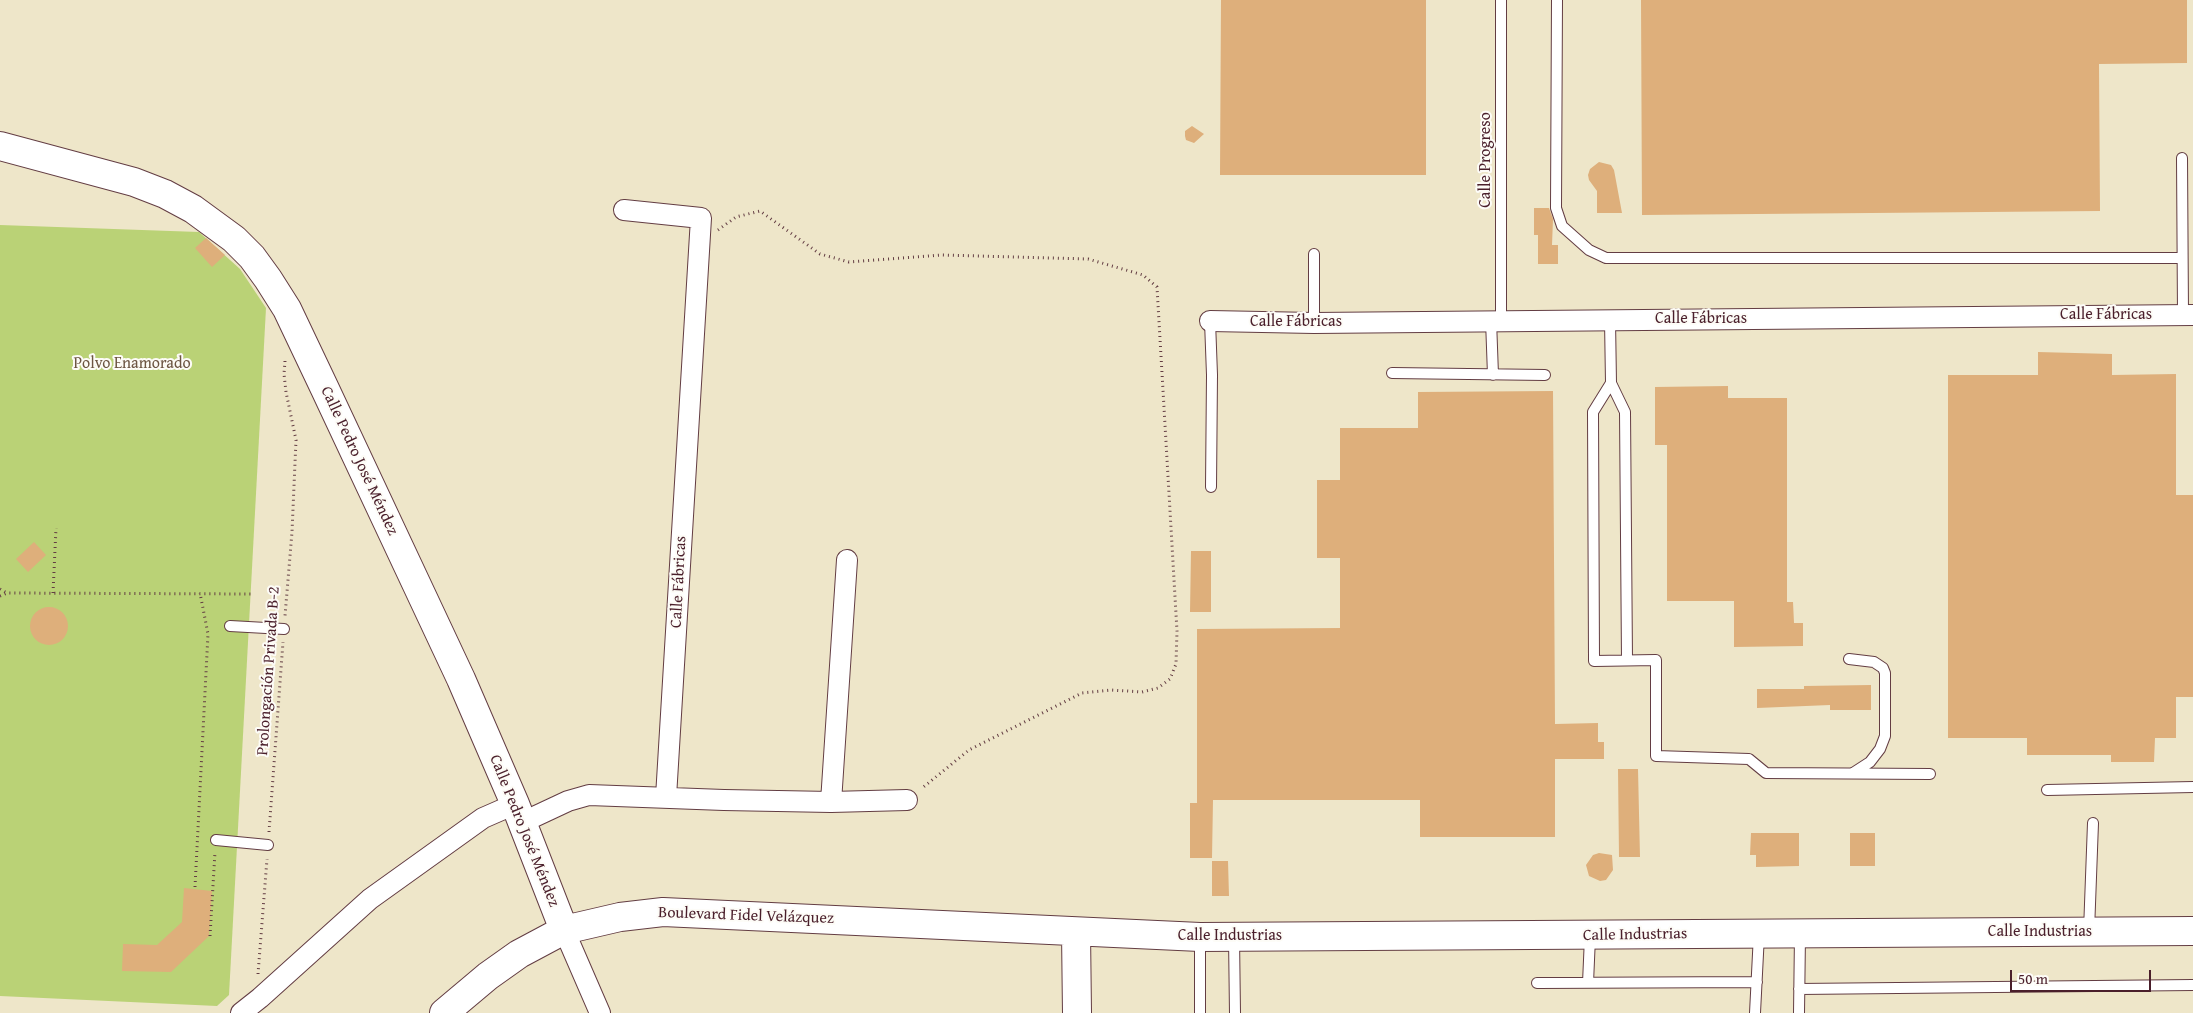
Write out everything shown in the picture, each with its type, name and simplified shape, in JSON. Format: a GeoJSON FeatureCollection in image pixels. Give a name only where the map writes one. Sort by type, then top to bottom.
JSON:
{"type":"FeatureCollection","features":[{"type":"Feature","properties":{"kind":"street","name":"Calle Pedro José Méndez"},"geometry":{"type":"LineString","coordinates":[[0,146],[134,182],[165,194],[193,209],[234,239],[252,257],[287,309],[461,679],[518,813],[564,930]]}},
{"type":"Feature","properties":{"kind":"street","name":"Calle Fábricas"},"geometry":{"type":"LineString","coordinates":[[624,210],[701,218],[666,797]]}},
{"type":"Feature","properties":{"kind":"street","name":"Calle Fábricas"},"geometry":{"type":"LineString","coordinates":[[1210,321],[1314,323],[2188,315]]}},
{"type":"Feature","properties":{"kind":"street"},"geometry":{"type":"LineString","coordinates":[[831,802],[847,560]]}},
{"type":"Feature","properties":{"kind":"street"},"geometry":{"type":"LineString","coordinates":[[244,1012],[370,899],[483,818],[518,813],[589,795],[831,802],[906,800]]}},
{"type":"Feature","properties":{"kind":"street","name":"Boulevard Fidel Velázquez"},"geometry":{"type":"LineString","coordinates":[[450,1011],[488,976],[520,954],[564,930],[620,916],[663,912],[719,913],[1076,932]]}},
{"type":"Feature","properties":{"kind":"street"},"geometry":{"type":"LineString","coordinates":[[564,930],[600,1013]]}},
{"type":"Feature","properties":{"kind":"street","name":"Calle Industrias"},"geometry":{"type":"LineString","coordinates":[[1076,932],[1200,937],[2193,931]]}},
{"type":"Feature","properties":{"kind":"street"},"geometry":{"type":"LineString","coordinates":[[1076,932],[1076,1013]]}},
{"type":"Feature","properties":{"kind":"lane","name":"Calle Progreso"},"geometry":{"type":"LineString","coordinates":[[1493,375],[1496,320],[1501,0]]}},
{"type":"Feature","properties":{"kind":"lane"},"geometry":{"type":"LineString","coordinates":[[1557,0],[1556,208],[1562,226],[1589,250],[1606,258],[2182,258]]}},
{"type":"Feature","properties":{"kind":"lane"},"geometry":{"type":"LineString","coordinates":[[2182,158],[2188,245],[2182,258],[2188,315]]}},
{"type":"Feature","properties":{"kind":"lane"},"geometry":{"type":"LineString","coordinates":[[1314,254],[1314,323]]}},
{"type":"Feature","properties":{"kind":"lane"},"geometry":{"type":"LineString","coordinates":[[1610,320],[1611,383],[1625,412],[1627,660]]}},
{"type":"Feature","properties":{"kind":"lane"},"geometry":{"type":"LineString","coordinates":[[1210,321],[1212,375],[1211,487]]}},
{"type":"Feature","properties":{"kind":"lane"},"geometry":{"type":"LineString","coordinates":[[1392,373],[1546,374]]}},
{"type":"Feature","properties":{"kind":"lane"},"geometry":{"type":"LineString","coordinates":[[1611,383],[1594,412],[1594,661],[1656,660],[1656,756],[1749,760],[1766,773],[1930,774]]}},
{"type":"Feature","properties":{"kind":"lane"},"geometry":{"type":"LineString","coordinates":[[230,626],[284,628]]}},
{"type":"Feature","properties":{"kind":"lane"},"geometry":{"type":"LineString","coordinates":[[1850,659],[1874,662],[1883,668],[1886,673],[1885,736],[1880,749],[1870,762],[1852,774]]}},
{"type":"Feature","properties":{"kind":"lane"},"geometry":{"type":"LineString","coordinates":[[2047,790],[2193,787]]}},
{"type":"Feature","properties":{"kind":"lane"},"geometry":{"type":"LineString","coordinates":[[2089,932],[2093,823]]}},
{"type":"Feature","properties":{"kind":"lane"},"geometry":{"type":"LineString","coordinates":[[216,840],[268,845]]}},
{"type":"Feature","properties":{"kind":"lane"},"geometry":{"type":"LineString","coordinates":[[1755,1013],[1759,933]]}},
{"type":"Feature","properties":{"kind":"lane"},"geometry":{"type":"LineString","coordinates":[[1799,1013],[1800,934]]}},
{"type":"Feature","properties":{"kind":"lane"},"geometry":{"type":"LineString","coordinates":[[1234,936],[1235,1013]]}},
{"type":"Feature","properties":{"kind":"lane"},"geometry":{"type":"LineString","coordinates":[[1588,983],[1590,936]]}},
{"type":"Feature","properties":{"kind":"lane"},"geometry":{"type":"LineString","coordinates":[[1200,937],[1200,1013]]}},
{"type":"Feature","properties":{"kind":"lane"},"geometry":{"type":"LineString","coordinates":[[1537,983],[1756,982]]}},
{"type":"Feature","properties":{"kind":"lane"},"geometry":{"type":"LineString","coordinates":[[1800,989],[2193,985]]}},
{"type":"Feature","properties":{"kind":"path"},"geometry":{"type":"LineString","coordinates":[[700,244],[736,217],[760,211],[820,254],[849,262],[942,255],[1088,259],[1144,275],[1157,287],[1177,631],[1176,664],[1170,679],[1158,688],[1142,692],[1111,690],[1082,693],[969,750],[906,800]]}},
{"type":"Feature","properties":{"kind":"path","name":"Prolongación Privada B-2"},"geometry":{"type":"LineString","coordinates":[[244,1012],[258,980],[292,532],[296,440],[284,374],[289,350],[300,338]]}},
{"type":"Feature","properties":{"kind":"path"},"geometry":{"type":"LineString","coordinates":[[53,593],[56,528]]}},
{"type":"Feature","properties":{"kind":"path"},"geometry":{"type":"LineString","coordinates":[[0,589],[7,593]]}},
{"type":"Feature","properties":{"kind":"path"},"geometry":{"type":"LineString","coordinates":[[0,596],[7,593],[253,594]]}},
{"type":"Feature","properties":{"kind":"path"},"geometry":{"type":"LineString","coordinates":[[194,887],[208,634],[200,593]]}},
{"type":"Feature","properties":{"kind":"path"},"geometry":{"type":"LineString","coordinates":[[210,936],[215,851]]}},
{"type":"Feature","properties":{"kind":"green space","name":"Polvo Enamorado"},"geometry":{"type":"Polygon","coordinates":[[[0,225],[199,232],[240,269],[266,308],[229,995],[217,1006],[0,996],[0,225]]]}},
{"type":"Feature","properties":{"kind":"building"},"geometry":{"type":"Polygon","coordinates":[[[1221,0],[1426,0],[1426,175],[1220,175],[1221,0]]]}},
{"type":"Feature","properties":{"kind":"building"},"geometry":{"type":"Polygon","coordinates":[[[1641,0],[2187,0],[2187,63],[2099,64],[2100,211],[1642,215],[1641,0]]]}},
{"type":"Feature","properties":{"kind":"building"},"geometry":{"type":"Polygon","coordinates":[[[1192,126],[1204,134],[1194,143],[1186,140],[1185,136],[1185,131],[1192,126]]]}},
{"type":"Feature","properties":{"kind":"building"},"geometry":{"type":"Polygon","coordinates":[[[1599,162],[1611,165],[1614,170],[1622,213],[1597,213],[1597,191],[1589,180],[1588,175],[1590,169],[1599,162]]]}},
{"type":"Feature","properties":{"kind":"building"},"geometry":{"type":"Polygon","coordinates":[[[1534,208],[1549,208],[1553,219],[1552,245],[1558,245],[1558,264],[1538,264],[1538,235],[1534,235],[1534,208]]]}},
{"type":"Feature","properties":{"kind":"building"},"geometry":{"type":"Polygon","coordinates":[[[206,238],[225,255],[212,267],[195,248],[206,238]]]}},
{"type":"Feature","properties":{"kind":"building"},"geometry":{"type":"Polygon","coordinates":[[[2038,352],[2112,354],[2112,375],[2176,374],[2176,495],[2193,495],[2193,697],[2176,697],[2176,738],[2155,738],[2154,762],[2111,762],[2111,755],[2027,755],[2027,738],[1948,738],[1948,375],[2038,375],[2038,352]]]}},
{"type":"Feature","properties":{"kind":"building"},"geometry":{"type":"Polygon","coordinates":[[[1728,386],[1728,398],[1787,398],[1787,602],[1793,602],[1794,623],[1803,623],[1803,646],[1734,647],[1734,601],[1667,601],[1667,445],[1655,445],[1655,387],[1728,386]]]}},
{"type":"Feature","properties":{"kind":"building"},"geometry":{"type":"Polygon","coordinates":[[[1553,391],[1555,724],[1598,723],[1598,742],[1604,742],[1604,759],[1555,759],[1555,837],[1420,837],[1420,800],[1213,800],[1212,858],[1190,858],[1190,803],[1197,803],[1197,629],[1340,628],[1340,558],[1317,558],[1317,480],[1340,480],[1340,428],[1418,428],[1418,392],[1553,391]]]}},
{"type":"Feature","properties":{"kind":"building"},"geometry":{"type":"Polygon","coordinates":[[[34,542],[46,555],[28,572],[16,559],[34,542]]]}},
{"type":"Feature","properties":{"kind":"building"},"geometry":{"type":"Polygon","coordinates":[[[1191,551],[1211,551],[1211,612],[1190,612],[1191,551]]]}},
{"type":"Feature","properties":{"kind":"building"},"geometry":{"type":"Polygon","coordinates":[[[49,607],[63,612],[68,626],[63,640],[49,645],[35,640],[30,626],[35,612],[49,607]]]}},
{"type":"Feature","properties":{"kind":"building"},"geometry":{"type":"Polygon","coordinates":[[[1871,685],[1871,710],[1830,710],[1830,705],[1757,708],[1757,689],[1804,689],[1804,686],[1871,685]]]}},
{"type":"Feature","properties":{"kind":"building"},"geometry":{"type":"Polygon","coordinates":[[[1618,769],[1638,769],[1640,857],[1619,857],[1618,769]]]}},
{"type":"Feature","properties":{"kind":"building"},"geometry":{"type":"Polygon","coordinates":[[[1751,833],[1799,833],[1799,866],[1756,867],[1756,855],[1750,855],[1751,833]]]}},
{"type":"Feature","properties":{"kind":"building"},"geometry":{"type":"Polygon","coordinates":[[[1850,833],[1875,833],[1875,866],[1850,866],[1850,833]]]}},
{"type":"Feature","properties":{"kind":"building"},"geometry":{"type":"Polygon","coordinates":[[[1599,853],[1612,855],[1613,870],[1606,880],[1600,881],[1589,876],[1586,865],[1593,855],[1599,853]]]}},
{"type":"Feature","properties":{"kind":"building"},"geometry":{"type":"Polygon","coordinates":[[[1212,861],[1228,861],[1229,896],[1212,896],[1212,861]]]}},
{"type":"Feature","properties":{"kind":"building"},"geometry":{"type":"Polygon","coordinates":[[[184,888],[212,891],[209,936],[171,972],[122,971],[123,944],[157,945],[182,922],[184,888]]]}}]}
